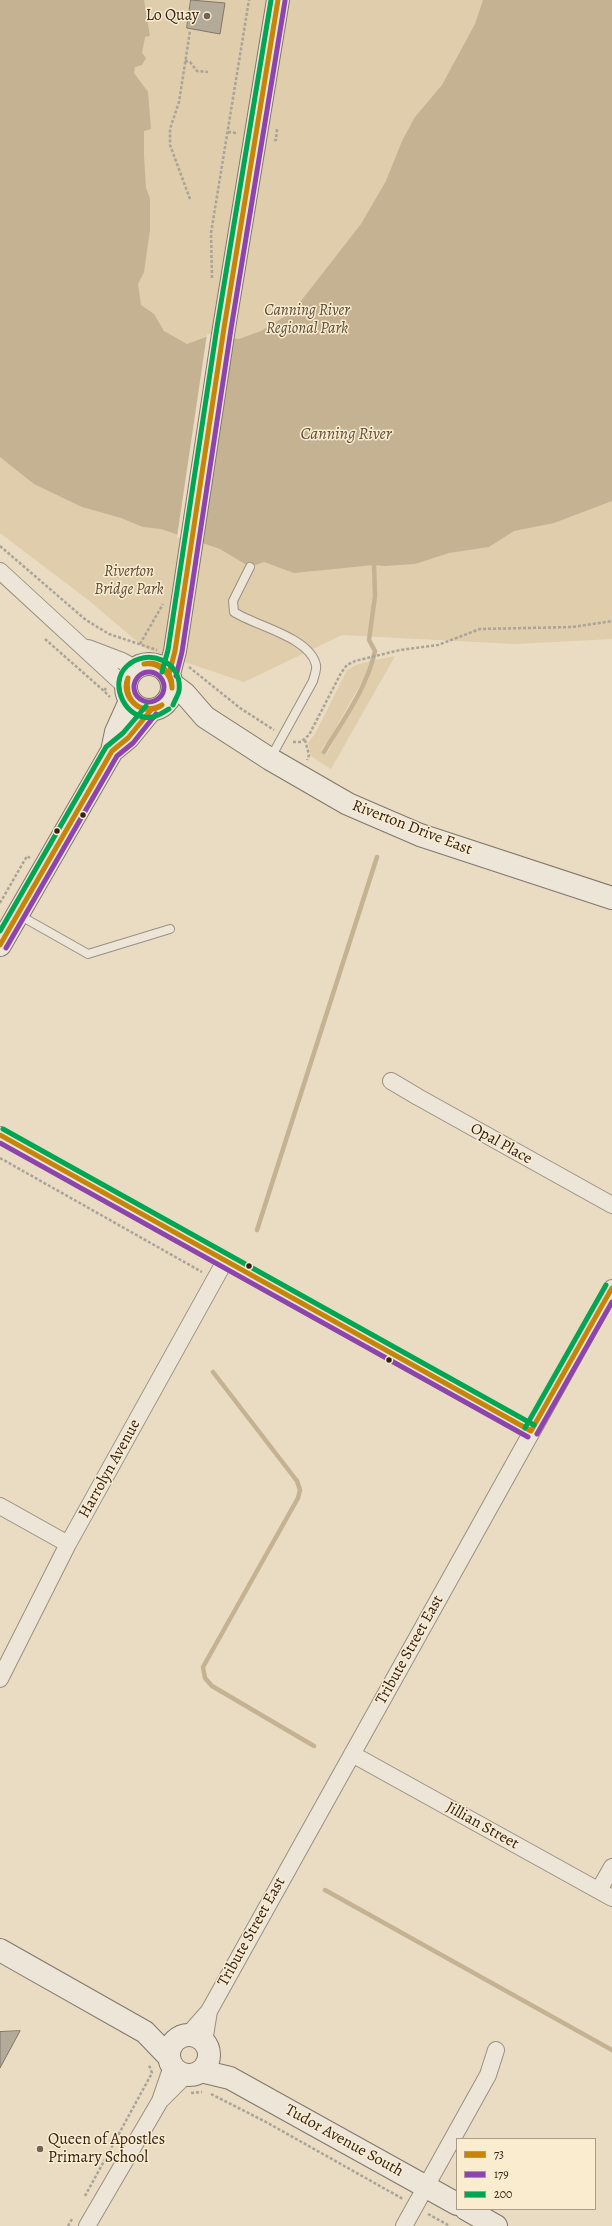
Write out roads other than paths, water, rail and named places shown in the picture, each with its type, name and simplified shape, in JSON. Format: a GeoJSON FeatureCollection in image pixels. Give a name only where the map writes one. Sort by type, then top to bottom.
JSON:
{"type":"FeatureCollection","features":[{"type":"Feature","properties":{"kind":"street"},"geometry":{"type":"LineString","coordinates":[[0,945],[112,751],[116,732],[128,694],[130,673],[145,657],[172,605],[188,567],[224,328],[278,0]]}},
{"type":"Feature","properties":{"kind":"street","name":"Riverton Drive East"},"geometry":{"type":"LineString","coordinates":[[0,571],[82,647],[128,694],[136,706],[153,710],[205,717]]}},
{"type":"Feature","properties":{"kind":"street"},"geometry":{"type":"LineString","coordinates":[[112,751],[128,738],[153,710],[166,703],[170,697],[176,674],[172,605]]}},
{"type":"Feature","properties":{"kind":"street","name":"Riverton Drive East"},"geometry":{"type":"LineString","coordinates":[[82,647],[122,660],[145,657],[176,674],[185,694],[205,717],[270,759],[326,792],[378,818],[420,835],[612,898]]}},
{"type":"Feature","properties":{"kind":"street","name":"Opal Place"},"geometry":{"type":"LineString","coordinates":[[391,1081],[612,1205]]}},
{"type":"Feature","properties":{"kind":"street"},"geometry":{"type":"LineString","coordinates":[[0,1135],[531,1431]]}},
{"type":"Feature","properties":{"kind":"street","name":"Harrolyn Avenue"},"geometry":{"type":"LineString","coordinates":[[0,1679],[68,1544],[225,1261]]}},
{"type":"Feature","properties":{"kind":"street","name":"Tribute Street East"},"geometry":{"type":"LineString","coordinates":[[87,2226],[185,2061],[209,2011],[612,1288]]}},
{"type":"Feature","properties":{"kind":"street"},"geometry":{"type":"LineString","coordinates":[[0,1506],[68,1544]]}},
{"type":"Feature","properties":{"kind":"street","name":"Jillian Street"},"geometry":{"type":"LineString","coordinates":[[352,1754],[606,1894]]}},
{"type":"Feature","properties":{"kind":"street"},"geometry":{"type":"LineString","coordinates":[[606,1894],[612,1867]]}},
{"type":"Feature","properties":{"kind":"street","name":"Tudor Avenue South"},"geometry":{"type":"LineString","coordinates":[[0,1950],[145,2032],[185,2061],[230,2078],[456,2203]]}},
{"type":"Feature","properties":{"kind":"street"},"geometry":{"type":"LineString","coordinates":[[404,2226],[488,2075],[496,2050]]}},
{"type":"Feature","properties":{"kind":"street"},"geometry":{"type":"LineString","coordinates":[[468,2210],[496,2226]]}},
{"type":"Feature","properties":{"kind":"lane"},"geometry":{"type":"LineString","coordinates":[[250,567],[233,601],[234,612],[243,618],[293,639],[313,657],[316,667],[313,681],[270,759]]}},
{"type":"Feature","properties":{"kind":"lane"},"geometry":{"type":"LineString","coordinates":[[17,914],[88,954],[170,929]]}},
{"type":"Feature","properties":{"kind":"water","name":"Canning River"},"geometry":{"type":"Polygon","coordinates":[[[0,0],[144,0],[150,36],[145,37],[142,53],[146,58],[142,65],[135,67],[134,73],[148,92],[151,129],[144,131],[144,156],[146,188],[150,198],[150,230],[144,272],[138,284],[141,305],[154,314],[164,331],[187,344],[209,336],[239,339],[261,331],[284,317],[301,301],[361,224],[386,181],[402,141],[415,117],[442,85],[475,24],[483,0],[612,0],[612,501],[554,523],[514,531],[489,547],[449,553],[415,564],[384,566],[374,565],[294,573],[264,562],[250,567],[220,549],[161,529],[143,527],[121,518],[82,507],[34,484],[0,457],[0,0]]]}},
{"type":"Feature","properties":{"kind":"waterway"},"geometry":{"type":"LineString","coordinates":[[324,752],[360,691],[375,651],[369,640],[375,596],[374,565]]}},
{"type":"Feature","properties":{"kind":"waterway"},"geometry":{"type":"LineString","coordinates":[[257,1230],[377,857]]}},
{"type":"Feature","properties":{"kind":"waterway"},"geometry":{"type":"LineString","coordinates":[[213,1372],[297,1481],[300,1490],[298,1498],[203,1667],[205,1678],[212,1686],[314,1746]]}},
{"type":"Feature","properties":{"kind":"waterway"},"geometry":{"type":"LineString","coordinates":[[325,1890],[612,2050]]}},
{"type":"Feature","properties":{"kind":"place","name":"Lo Quay"},"geometry":{"type":"Point","coordinates":[207,16]}},
{"type":"Feature","properties":{"kind":"place","name":"Queen of Apostles Primary School"},"geometry":{"type":"Point","coordinates":[40,2149]}},
{"type":"Feature","properties":{"kind":"park label","name":"Canning River Regional Park"},"geometry":{"type":"Point","coordinates":[307,320]}},
{"type":"Feature","properties":{"kind":"park label","name":"Riverton Bridge Park"},"geometry":{"type":"Point","coordinates":[129,581]}}]}
